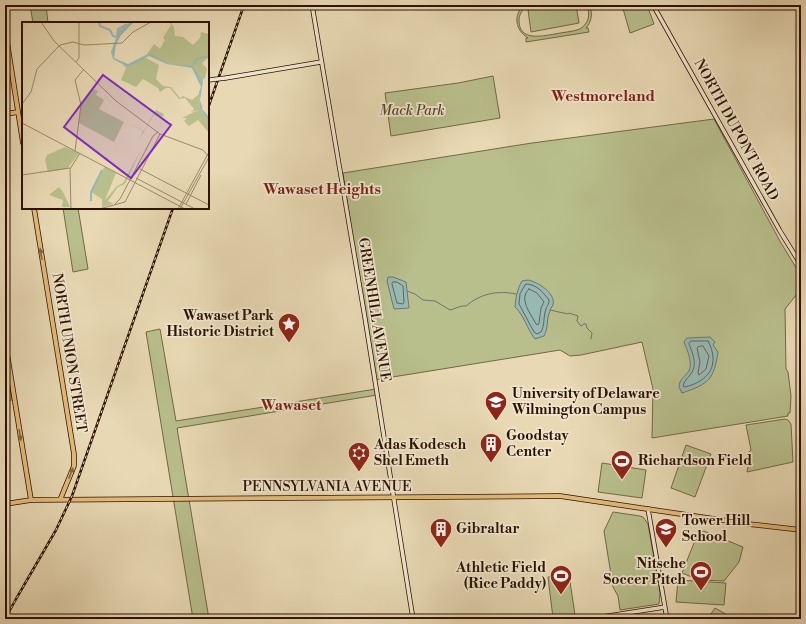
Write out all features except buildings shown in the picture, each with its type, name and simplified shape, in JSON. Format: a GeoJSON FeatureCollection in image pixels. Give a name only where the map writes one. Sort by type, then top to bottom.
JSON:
{"type":"FeatureCollection","features":[{"type":"Feature","properties":{"kind":"main road"},"geometry":{"type":"LineString","coordinates":[[5,29],[22,137]]}},
{"type":"Feature","properties":{"kind":"main road"},"geometry":{"type":"LineString","coordinates":[[5,114],[18,112]]}},
{"type":"Feature","properties":{"kind":"main road","name":"NORTH UNION STREET"},"geometry":{"type":"LineString","coordinates":[[34,209],[74,454],[74,466],[60,500]]}},
{"type":"Feature","properties":{"kind":"main road"},"geometry":{"type":"LineString","coordinates":[[5,341],[31,500]]}},
{"type":"Feature","properties":{"kind":"main road","name":"PENNSYLVANIA AVENUE"},"geometry":{"type":"LineString","coordinates":[[5,504],[31,500],[560,496],[748,524],[801,530]]}},
{"type":"Feature","properties":{"kind":"street","name":"GREENHILL AVENUE"},"geometry":{"type":"LineString","coordinates":[[312,5],[364,311],[413,619]]}},
{"type":"Feature","properties":{"kind":"street","name":"NORTH DUPONT ROAD"},"geometry":{"type":"LineString","coordinates":[[653,5],[780,231],[801,265]]}},
{"type":"Feature","properties":{"kind":"street"},"geometry":{"type":"LineString","coordinates":[[209,80],[321,62]]}},
{"type":"Feature","properties":{"kind":"street"},"geometry":{"type":"LineString","coordinates":[[18,112],[22,111]]}},
{"type":"Feature","properties":{"kind":"street"},"geometry":{"type":"LineString","coordinates":[[648,509],[667,619]]}},
{"type":"Feature","properties":{"kind":"street"},"geometry":{"type":"LineString","coordinates":[[589,619],[665,607]]}},
{"type":"Feature","properties":{"kind":"green space"},"geometry":{"type":"Polygon","coordinates":[[[30,5],[46,5],[48,22],[33,22],[30,5]]]}},
{"type":"Feature","properties":{"kind":"green space"},"geometry":{"type":"Polygon","coordinates":[[[524,5],[530,5],[523,10],[519,19],[522,31],[527,34],[532,36],[544,36],[580,29],[587,21],[589,15],[586,5],[589,5],[591,11],[591,20],[586,28],[588,28],[589,32],[526,42],[526,38],[528,38],[520,31],[517,22],[518,13],[524,5]]]}},
{"type":"Feature","properties":{"kind":"green space"},"geometry":{"type":"Polygon","coordinates":[[[559,5],[576,5],[579,23],[531,32],[528,10],[559,5]]]}},
{"type":"Feature","properties":{"kind":"green space"},"geometry":{"type":"Polygon","coordinates":[[[622,5],[647,5],[654,24],[630,33],[622,5]]]}},
{"type":"Feature","properties":{"kind":"green space","name":"Mack Park"},"geometry":{"type":"Polygon","coordinates":[[[493,76],[500,118],[391,136],[385,93],[458,83],[493,76]]]}},
{"type":"Feature","properties":{"kind":"green space"},"geometry":{"type":"Polygon","coordinates":[[[714,119],[781,243],[800,274],[801,289],[785,309],[786,369],[788,372],[791,396],[790,413],[788,413],[788,416],[652,438],[653,389],[642,342],[581,355],[570,356],[560,350],[374,380],[343,173],[532,143],[714,119]]]}},
{"type":"Feature","properties":{"kind":"green space"},"geometry":{"type":"Polygon","coordinates":[[[63,209],[78,209],[88,269],[73,272],[63,209]]]}},
{"type":"Feature","properties":{"kind":"green space"},"geometry":{"type":"Polygon","coordinates":[[[160,329],[176,421],[376,389],[377,395],[177,428],[209,619],[193,619],[146,332],[160,329]]]}},
{"type":"Feature","properties":{"kind":"green space"},"geometry":{"type":"Polygon","coordinates":[[[5,356],[12,400],[5,401],[5,356]]]}},
{"type":"Feature","properties":{"kind":"green space"},"geometry":{"type":"Polygon","coordinates":[[[785,419],[791,424],[793,462],[747,472],[747,454],[751,450],[746,425],[785,419]]]}},
{"type":"Feature","properties":{"kind":"green space"},"geometry":{"type":"Polygon","coordinates":[[[686,445],[711,454],[695,497],[671,488],[686,445]]]}},
{"type":"Feature","properties":{"kind":"green space","name":"Richardson Field"},"geometry":{"type":"Polygon","coordinates":[[[602,463],[646,470],[642,498],[598,492],[602,463]]]}},
{"type":"Feature","properties":{"kind":"green space"},"geometry":{"type":"Polygon","coordinates":[[[613,512],[643,517],[648,524],[660,593],[659,604],[620,610],[618,596],[613,587],[604,531],[613,512]]]}},
{"type":"Feature","properties":{"kind":"green space"},"geometry":{"type":"Polygon","coordinates":[[[704,531],[743,547],[739,562],[724,581],[699,580],[682,573],[698,533],[704,531]]]}},
{"type":"Feature","properties":{"kind":"green space","name":"Athletic Field (Rice Paddy)"},"geometry":{"type":"Polygon","coordinates":[[[569,575],[575,615],[553,618],[548,577],[569,575]]]}},
{"type":"Feature","properties":{"kind":"green space","name":"Nitsche Soccer Pitch"},"geometry":{"type":"Polygon","coordinates":[[[678,580],[726,583],[724,605],[676,602],[678,580]]]}},
{"type":"Feature","properties":{"kind":"green space"},"geometry":{"type":"Polygon","coordinates":[[[715,608],[729,616],[727,619],[719,619],[711,614],[715,608]]]}},
{"type":"Feature","properties":{"kind":"water"},"geometry":{"type":"Polygon","coordinates":[[[388,277],[393,277],[406,282],[409,308],[394,309],[387,281],[388,277]]]}},
{"type":"Feature","properties":{"kind":"water"},"geometry":{"type":"Polygon","coordinates":[[[528,280],[537,283],[549,292],[553,301],[544,336],[535,339],[521,314],[515,307],[520,284],[522,281],[528,280]]]}},
{"type":"Feature","properties":{"kind":"water"},"geometry":{"type":"Polygon","coordinates":[[[710,337],[715,342],[713,345],[718,352],[712,374],[709,379],[698,387],[682,393],[679,387],[681,380],[689,371],[690,367],[689,356],[684,342],[687,338],[710,337]]]}},
{"type":"Feature","properties":{"kind":"waterway"},"geometry":{"type":"LineString","coordinates":[[407,291],[415,294],[423,300],[435,301],[450,310],[466,306],[477,298],[489,294],[502,292],[516,294]]}},
{"type":"Feature","properties":{"kind":"waterway"},"geometry":{"type":"LineString","coordinates":[[550,310],[578,316],[577,321],[581,326],[586,324],[587,328],[592,333],[591,339]]}},
{"type":"Feature","properties":{"kind":"railway"},"geometry":{"type":"LineString","coordinates":[[209,105],[244,5]]}},
{"type":"Feature","properties":{"kind":"railway"},"geometry":{"type":"LineString","coordinates":[[5,619],[56,530],[72,496],[173,209]]}},
{"type":"Feature","properties":{"kind":"place","name":"Wawaset Park Historic District"},"geometry":{"type":"Point","coordinates":[289,344]}},
{"type":"Feature","properties":{"kind":"place","name":"University of Delaware Wilmington Campus"},"geometry":{"type":"Point","coordinates":[496,422]}},
{"type":"Feature","properties":{"kind":"place","name":"Goodstay Center"},"geometry":{"type":"Point","coordinates":[491,464]}},
{"type":"Feature","properties":{"kind":"place","name":"Adas Kodesch Shel Emeth"},"geometry":{"type":"Point","coordinates":[359,472]}},
{"type":"Feature","properties":{"kind":"place","name":"Richardson Field"},"geometry":{"type":"Point","coordinates":[622,480]}},
{"type":"Feature","properties":{"kind":"place","name":"Gibraltar"},"geometry":{"type":"Point","coordinates":[441,548]}},
{"type":"Feature","properties":{"kind":"place","name":"Tower Hill School"},"geometry":{"type":"Point","coordinates":[666,548]}},
{"type":"Feature","properties":{"kind":"place","name":"Nitsche Soccer Pitch"},"geometry":{"type":"Point","coordinates":[701,592]}},
{"type":"Feature","properties":{"kind":"place","name":"Athletic Field (Rice Paddy)"},"geometry":{"type":"Point","coordinates":[561,596]}},
{"type":"Feature","properties":{"kind":"district","name":"Westmoreland"},"geometry":{"type":"Point","coordinates":[603,96]}},
{"type":"Feature","properties":{"kind":"district","name":"Wawaset Heights"},"geometry":{"type":"Point","coordinates":[322,189]}},
{"type":"Feature","properties":{"kind":"district","name":"Wawaset"},"geometry":{"type":"Point","coordinates":[291,405]}}]}
